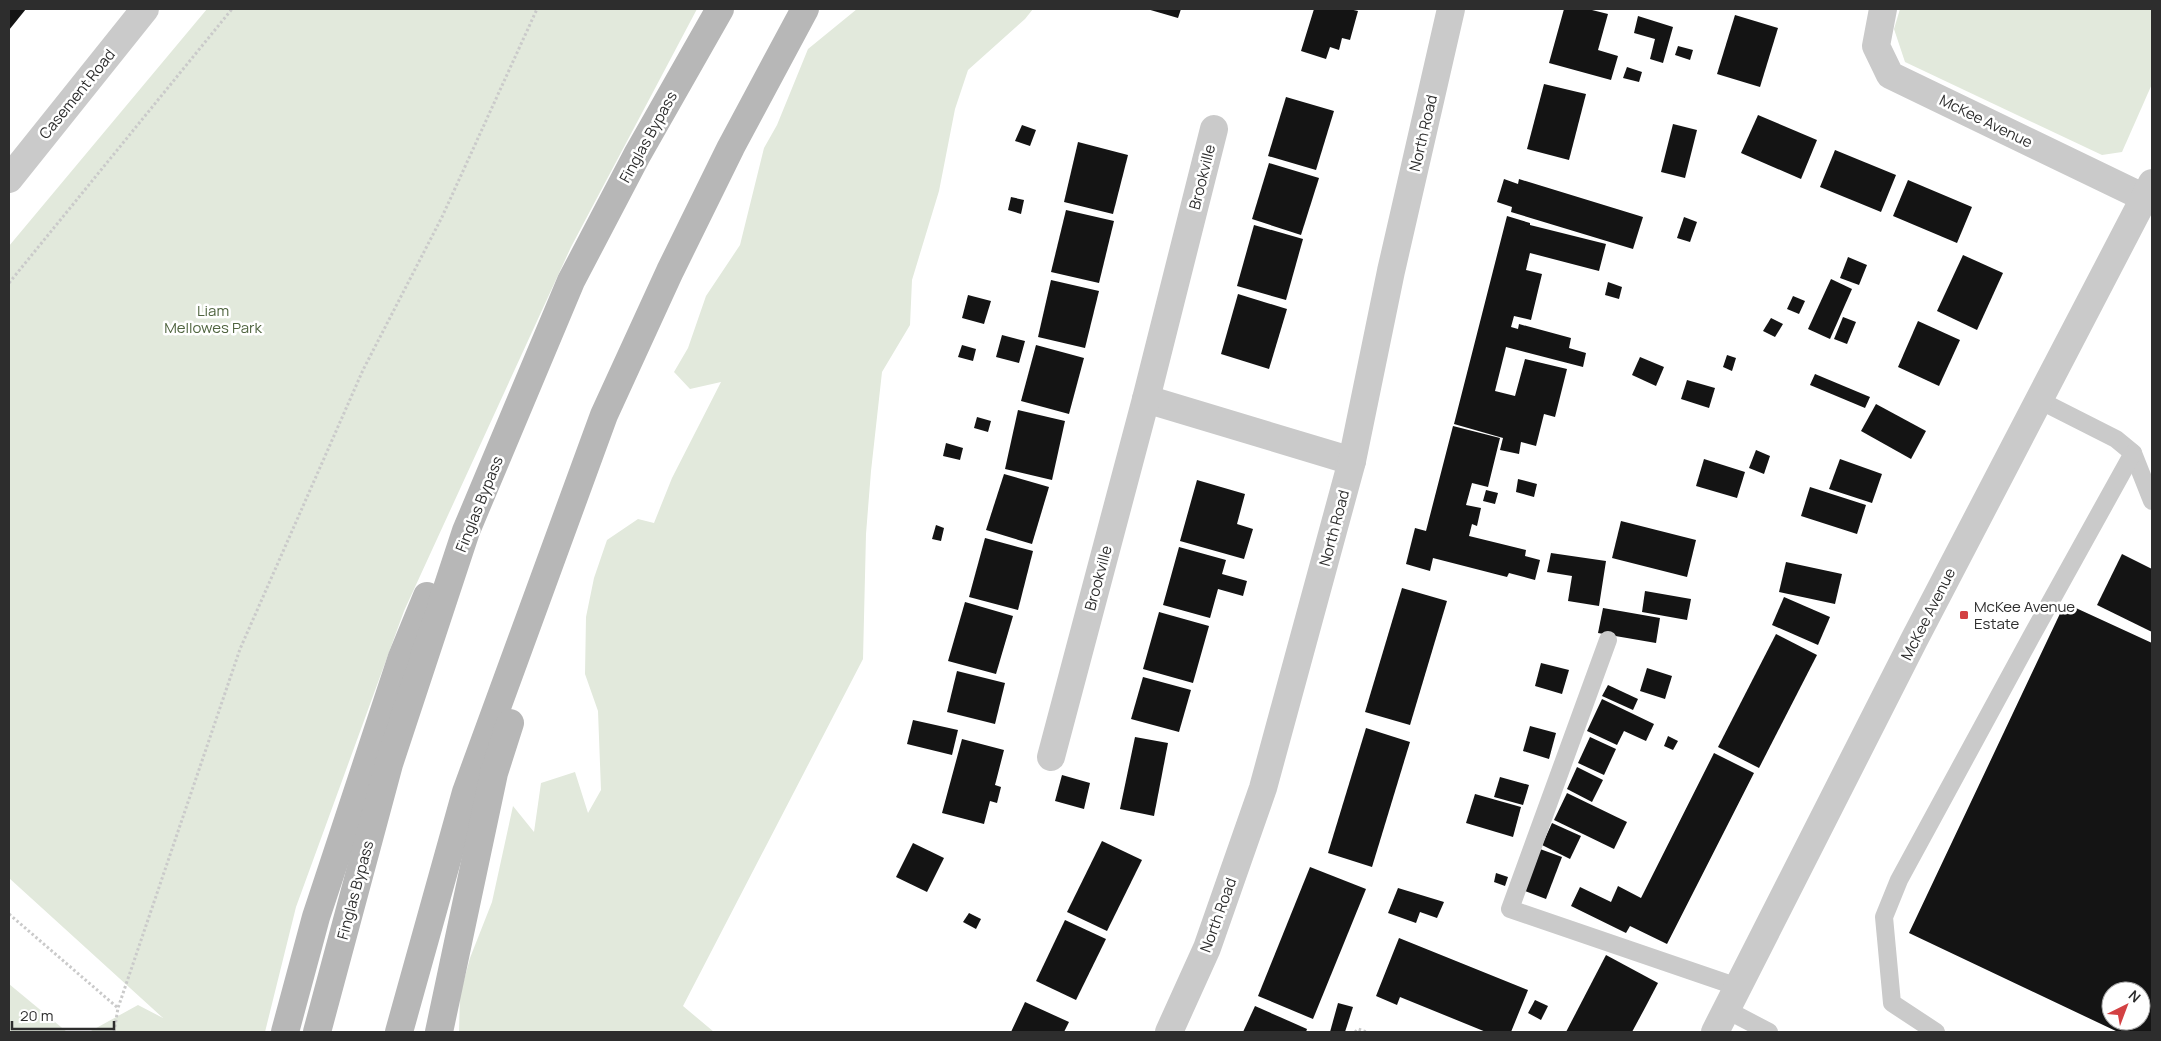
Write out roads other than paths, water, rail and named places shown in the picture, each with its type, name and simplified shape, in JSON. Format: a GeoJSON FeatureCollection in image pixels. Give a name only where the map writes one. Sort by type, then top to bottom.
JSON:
{"type":"FeatureCollection","features":[{"type":"Feature","properties":{"kind":"main road","name":"Finglas Bypass"},"geometry":{"type":"LineString","coordinates":[[317,1032],[389,764],[466,531],[572,281],[637,155],[720,9]]}},
{"type":"Feature","properties":{"kind":"main road"},"geometry":{"type":"LineString","coordinates":[[399,1032],[466,792],[604,415],[670,271],[804,9]]}},
{"type":"Feature","properties":{"kind":"main road"},"geometry":{"type":"LineString","coordinates":[[439,1032],[494,773],[570,538],[670,271]]}},
{"type":"Feature","properties":{"kind":"main road"},"geometry":{"type":"LineString","coordinates":[[285,1032],[316,916],[402,657],[505,403],[572,281]]}},
{"type":"Feature","properties":{"kind":"street","name":"Casement Road"},"geometry":{"type":"LineString","coordinates":[[9,178],[145,9]]}},
{"type":"Feature","properties":{"kind":"street","name":"North Road"},"geometry":{"type":"LineString","coordinates":[[1169,1032],[1207,948],[1263,788],[1352,461],[1391,271],[1451,9]]}},
{"type":"Feature","properties":{"kind":"street","name":"McKee Avenue"},"geometry":{"type":"LineString","coordinates":[[1727,1010],[1914,640],[2149,191],[1890,75],[1876,46],[1883,9]]}},
{"type":"Feature","properties":{"kind":"street","name":"Brookville"},"geometry":{"type":"LineString","coordinates":[[1051,758],[1146,400],[1214,129]]}},
{"type":"Feature","properties":{"kind":"street"},"geometry":{"type":"LineString","coordinates":[[1146,400],[1352,461]]}},
{"type":"Feature","properties":{"kind":"lane"},"geometry":{"type":"LineString","coordinates":[[2039,400],[2116,439],[2133,453],[2152,501]]}},
{"type":"Feature","properties":{"kind":"lane"},"geometry":{"type":"LineString","coordinates":[[1936,1032],[1892,1003],[1884,917],[1904,871],[2030,637],[2133,453]]}},
{"type":"Feature","properties":{"kind":"lane"},"geometry":{"type":"LineString","coordinates":[[1608,640],[1510,909],[1727,1010],[1769,1032]]}},
{"type":"Feature","properties":{"kind":"place","name":"McKee Avenue Estate"},"geometry":{"type":"Point","coordinates":[1964,615]}},
{"type":"Feature","properties":{"kind":"park label","name":"Liam Mellowes Park"},"geometry":{"type":"Point","coordinates":[213,318]}}]}
